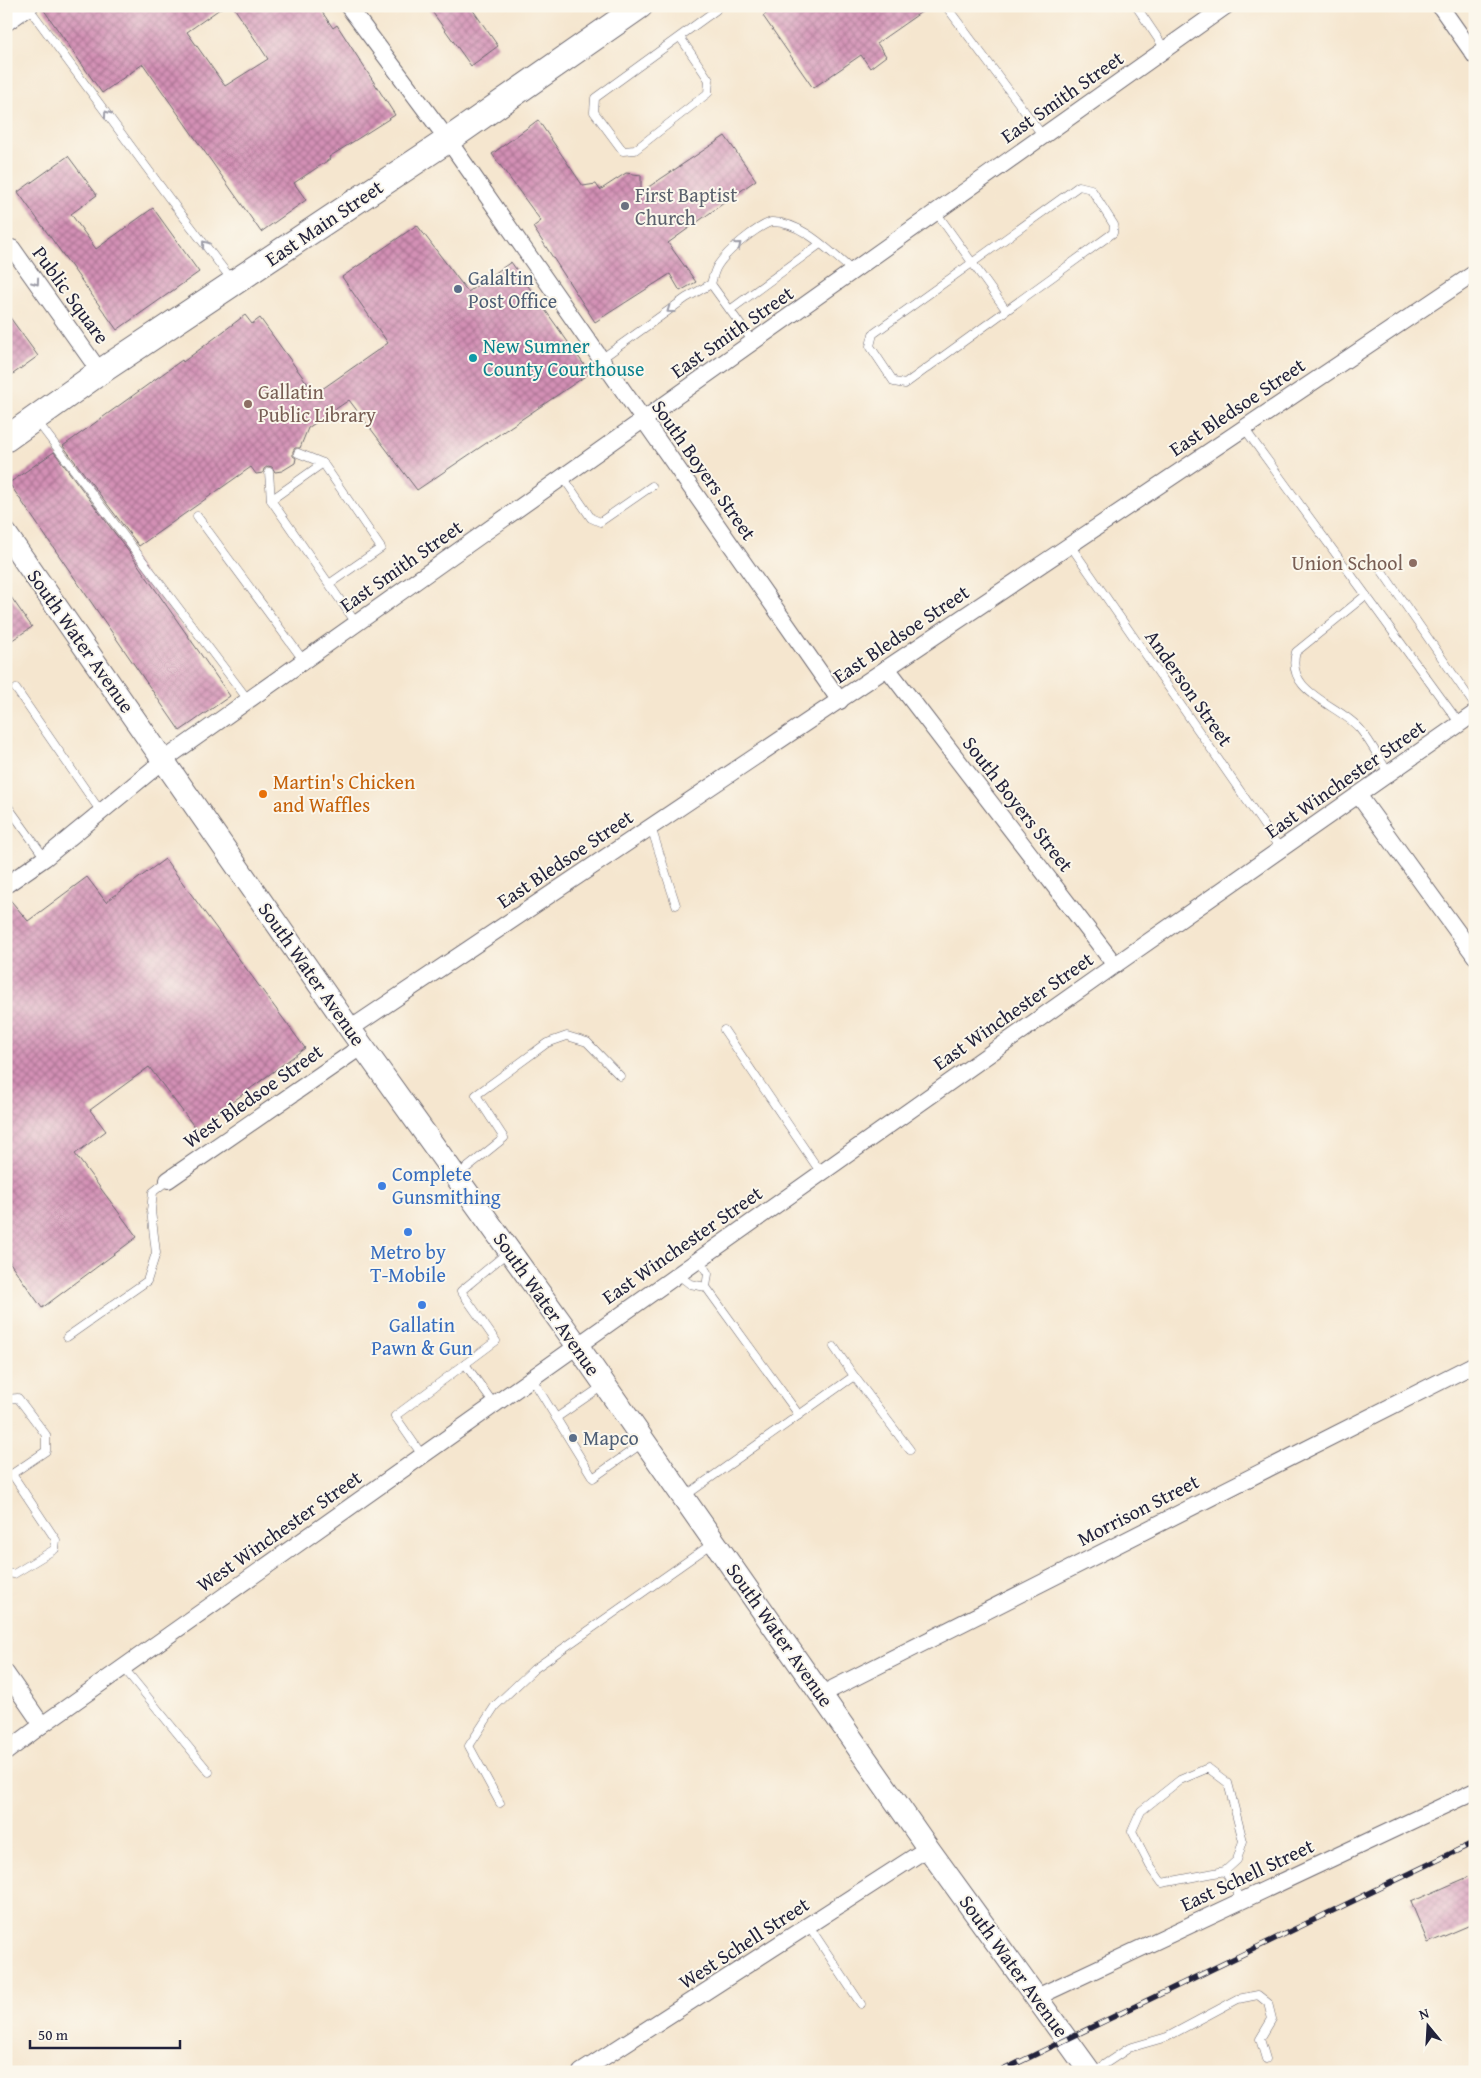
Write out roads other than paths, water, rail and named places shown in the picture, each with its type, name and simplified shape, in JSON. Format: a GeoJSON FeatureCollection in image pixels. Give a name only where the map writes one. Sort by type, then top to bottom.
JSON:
{"type":"FeatureCollection","features":[{"type":"Feature","properties":{"kind":"main road","name":"East Main Street"},"geometry":{"type":"LineString","coordinates":[[6,438],[100,372],[448,140],[640,6]]}},
{"type":"Feature","properties":{"kind":"main road","name":"South Water Avenue"},"geometry":{"type":"LineString","coordinates":[[6,534],[356,1038],[577,1345],[928,1848],[1092,2072]]}},
{"type":"Feature","properties":{"kind":"street","name":"South Boyers Street"},"geometry":{"type":"LineString","coordinates":[[348,6],[448,140],[840,701]]}},
{"type":"Feature","properties":{"kind":"street","name":"East Smith Street"},"geometry":{"type":"LineString","coordinates":[[6,884],[45,858],[164,760],[1226,6]]}},
{"type":"Feature","properties":{"kind":"street"},"geometry":{"type":"LineString","coordinates":[[1440,6],[1475,56]]}},
{"type":"Feature","properties":{"kind":"street"},"geometry":{"type":"LineString","coordinates":[[6,23],[29,7]]}},
{"type":"Feature","properties":{"kind":"street","name":"Public Square"},"geometry":{"type":"LineString","coordinates":[[6,252],[12,248],[100,372]]}},
{"type":"Feature","properties":{"kind":"street","name":"East Bledsoe Street"},"geometry":{"type":"LineString","coordinates":[[356,1038],[651,827],[1475,273]]}},
{"type":"Feature","properties":{"kind":"street","name":"South Boyers Street"},"geometry":{"type":"LineString","coordinates":[[887,668],[1115,965]]}},
{"type":"Feature","properties":{"kind":"street","name":"East Winchester Street"},"geometry":{"type":"LineString","coordinates":[[577,1345],[1475,713]]}},
{"type":"Feature","properties":{"kind":"street"},"geometry":{"type":"LineString","coordinates":[[1359,796],[1475,956]]}},
{"type":"Feature","properties":{"kind":"street","name":"West Bledsoe Street"},"geometry":{"type":"LineString","coordinates":[[168,1180],[356,1038]]}},
{"type":"Feature","properties":{"kind":"street","name":"West Winchester Street"},"geometry":{"type":"LineString","coordinates":[[6,1752],[577,1345]]}},
{"type":"Feature","properties":{"kind":"street","name":"Morrison Street"},"geometry":{"type":"LineString","coordinates":[[822,1694],[1475,1364]]}},
{"type":"Feature","properties":{"kind":"street"},"geometry":{"type":"LineString","coordinates":[[6,1673],[42,1725]]}},
{"type":"Feature","properties":{"kind":"street","name":"East Schell Street"},"geometry":{"type":"LineString","coordinates":[[1037,1997],[1475,1791]]}},
{"type":"Feature","properties":{"kind":"street","name":"West Schell Street"},"geometry":{"type":"LineString","coordinates":[[580,2072],[928,1848]]}},
{"type":"Feature","properties":{"kind":"lane"},"geometry":{"type":"LineString","coordinates":[[680,37],[709,80],[708,93],[636,150],[623,152],[594,112],[595,98],[716,10],[713,6]]}},
{"type":"Feature","properties":{"kind":"lane"},"geometry":{"type":"LineString","coordinates":[[946,6],[1043,136]]}},
{"type":"Feature","properties":{"kind":"lane"},"geometry":{"type":"LineString","coordinates":[[1136,6],[1165,49]]}},
{"type":"Feature","properties":{"kind":"lane"},"geometry":{"type":"LineString","coordinates":[[29,7],[96,100],[235,283]]}},
{"type":"Feature","properties":{"kind":"lane"},"geometry":{"type":"LineString","coordinates":[[1079,186],[1090,189],[1114,224],[1113,233],[1006,310],[905,384],[894,382],[870,346],[873,334],[972,262],[1079,186]]}},
{"type":"Feature","properties":{"kind":"lane"},"geometry":{"type":"LineString","coordinates":[[936,212],[1006,310]]}},
{"type":"Feature","properties":{"kind":"lane"},"geometry":{"type":"LineString","coordinates":[[601,359],[686,298],[711,284],[714,272],[728,254],[737,245],[772,222],[787,224],[808,235],[854,271]]}},
{"type":"Feature","properties":{"kind":"lane"},"geometry":{"type":"LineString","coordinates":[[730,310],[820,244]]}},
{"type":"Feature","properties":{"kind":"lane"},"geometry":{"type":"LineString","coordinates":[[711,284],[753,342]]}},
{"type":"Feature","properties":{"kind":"lane"},"geometry":{"type":"LineString","coordinates":[[34,418],[249,701]]}},
{"type":"Feature","properties":{"kind":"lane"},"geometry":{"type":"LineString","coordinates":[[1244,428],[1460,724]]}},
{"type":"Feature","properties":{"kind":"lane"},"geometry":{"type":"LineString","coordinates":[[298,453],[323,463],[381,548],[330,584]]}},
{"type":"Feature","properties":{"kind":"lane"},"geometry":{"type":"LineString","coordinates":[[271,500],[323,463]]}},
{"type":"Feature","properties":{"kind":"lane"},"geometry":{"type":"LineString","coordinates":[[269,472],[271,500],[356,623]]}},
{"type":"Feature","properties":{"kind":"lane"},"geometry":{"type":"LineString","coordinates":[[563,477],[590,518],[600,522],[652,486]]}},
{"type":"Feature","properties":{"kind":"lane"},"geometry":{"type":"LineString","coordinates":[[197,516],[304,661]]}},
{"type":"Feature","properties":{"kind":"lane","name":"Anderson Street"},"geometry":{"type":"LineString","coordinates":[[1070,545],[1281,850]]}},
{"type":"Feature","properties":{"kind":"lane"},"geometry":{"type":"LineString","coordinates":[[1378,564],[1475,706]]}},
{"type":"Feature","properties":{"kind":"lane"},"geometry":{"type":"LineString","coordinates":[[1366,595],[1296,652],[1293,663],[1299,682],[1360,728],[1389,774]]}},
{"type":"Feature","properties":{"kind":"lane"},"geometry":{"type":"LineString","coordinates":[[16,688],[100,812]]}},
{"type":"Feature","properties":{"kind":"lane"},"geometry":{"type":"LineString","coordinates":[[6,804],[45,858]]}},
{"type":"Feature","properties":{"kind":"lane"},"geometry":{"type":"LineString","coordinates":[[651,827],[676,905]]}},
{"type":"Feature","properties":{"kind":"lane"},"geometry":{"type":"LineString","coordinates":[[724,1030],[821,1173]]}},
{"type":"Feature","properties":{"kind":"lane"},"geometry":{"type":"LineString","coordinates":[[456,1176],[504,1138],[476,1095],[548,1043],[567,1036],[588,1042],[620,1076]]}},
{"type":"Feature","properties":{"kind":"lane"},"geometry":{"type":"LineString","coordinates":[[67,1337],[147,1281],[156,1253],[151,1211],[153,1192],[168,1180]]}},
{"type":"Feature","properties":{"kind":"lane"},"geometry":{"type":"LineString","coordinates":[[422,1455],[395,1416],[496,1341],[461,1292],[509,1250]]}},
{"type":"Feature","properties":{"kind":"lane"},"geometry":{"type":"LineString","coordinates":[[699,1259],[708,1274],[706,1287]]}},
{"type":"Feature","properties":{"kind":"lane"},"geometry":{"type":"LineString","coordinates":[[677,1274],[690,1284],[706,1287],[799,1415]]}},
{"type":"Feature","properties":{"kind":"lane"},"geometry":{"type":"LineString","coordinates":[[834,1347],[910,1450]]}},
{"type":"Feature","properties":{"kind":"lane"},"geometry":{"type":"LineString","coordinates":[[465,1364],[494,1404]]}},
{"type":"Feature","properties":{"kind":"lane"},"geometry":{"type":"LineString","coordinates":[[684,1497],[854,1376]]}},
{"type":"Feature","properties":{"kind":"lane"},"geometry":{"type":"LineString","coordinates":[[531,1378],[592,1478],[645,1442]]}},
{"type":"Feature","properties":{"kind":"lane"},"geometry":{"type":"LineString","coordinates":[[556,1418],[604,1384]]}},
{"type":"Feature","properties":{"kind":"lane"},"geometry":{"type":"LineString","coordinates":[[6,1399],[18,1398],[46,1435],[46,1451],[9,1476],[56,1540],[55,1549],[14,1574],[6,1573]]}},
{"type":"Feature","properties":{"kind":"lane"},"geometry":{"type":"LineString","coordinates":[[500,1804],[469,1746],[495,1706],[534,1669],[715,1542]]}},
{"type":"Feature","properties":{"kind":"lane"},"geometry":{"type":"LineString","coordinates":[[123,1667],[209,1772]]}},
{"type":"Feature","properties":{"kind":"lane"},"geometry":{"type":"LineString","coordinates":[[1208,1768],[1228,1783],[1243,1841],[1237,1860],[1225,1871],[1162,1883],[1150,1866],[1132,1831],[1140,1811],[1180,1780],[1208,1768]]}},
{"type":"Feature","properties":{"kind":"lane"},"geometry":{"type":"LineString","coordinates":[[1225,1871],[1242,1901]]}},
{"type":"Feature","properties":{"kind":"lane"},"geometry":{"type":"LineString","coordinates":[[809,1926],[861,2004]]}},
{"type":"Feature","properties":{"kind":"lane"},"geometry":{"type":"LineString","coordinates":[[1092,2072],[1129,2048],[1167,2037],[1238,1999],[1258,1995],[1268,2003],[1272,2019],[1260,2039],[1266,2059]]}},
{"type":"Feature","properties":{"kind":"railway"},"geometry":{"type":"LineString","coordinates":[[999,2072],[1475,1842]]}},
{"type":"Feature","properties":{"kind":"place","name":"First Baptist Church"},"geometry":{"type":"Point","coordinates":[625,206]}},
{"type":"Feature","properties":{"kind":"place","name":"Galaltin Post Office"},"geometry":{"type":"Point","coordinates":[458,289]}},
{"type":"Feature","properties":{"kind":"place","name":"New Sumner County Courthouse"},"geometry":{"type":"Point","coordinates":[473,358]}},
{"type":"Feature","properties":{"kind":"place","name":"Gallatin Public Library"},"geometry":{"type":"Point","coordinates":[248,404]}},
{"type":"Feature","properties":{"kind":"place","name":"Union School"},"geometry":{"type":"Point","coordinates":[1413,563]}},
{"type":"Feature","properties":{"kind":"place","name":"Martin's Chicken and Waffles"},"geometry":{"type":"Point","coordinates":[263,794]}},
{"type":"Feature","properties":{"kind":"place","name":"Complete Gunsmithing"},"geometry":{"type":"Point","coordinates":[382,1186]}},
{"type":"Feature","properties":{"kind":"place","name":"Metro by T-Mobile"},"geometry":{"type":"Point","coordinates":[408,1232]}},
{"type":"Feature","properties":{"kind":"place","name":"Gallatin Pawn & Gun"},"geometry":{"type":"Point","coordinates":[422,1305]}},
{"type":"Feature","properties":{"kind":"place","name":"Mapco"},"geometry":{"type":"Point","coordinates":[573,1438]}}]}
